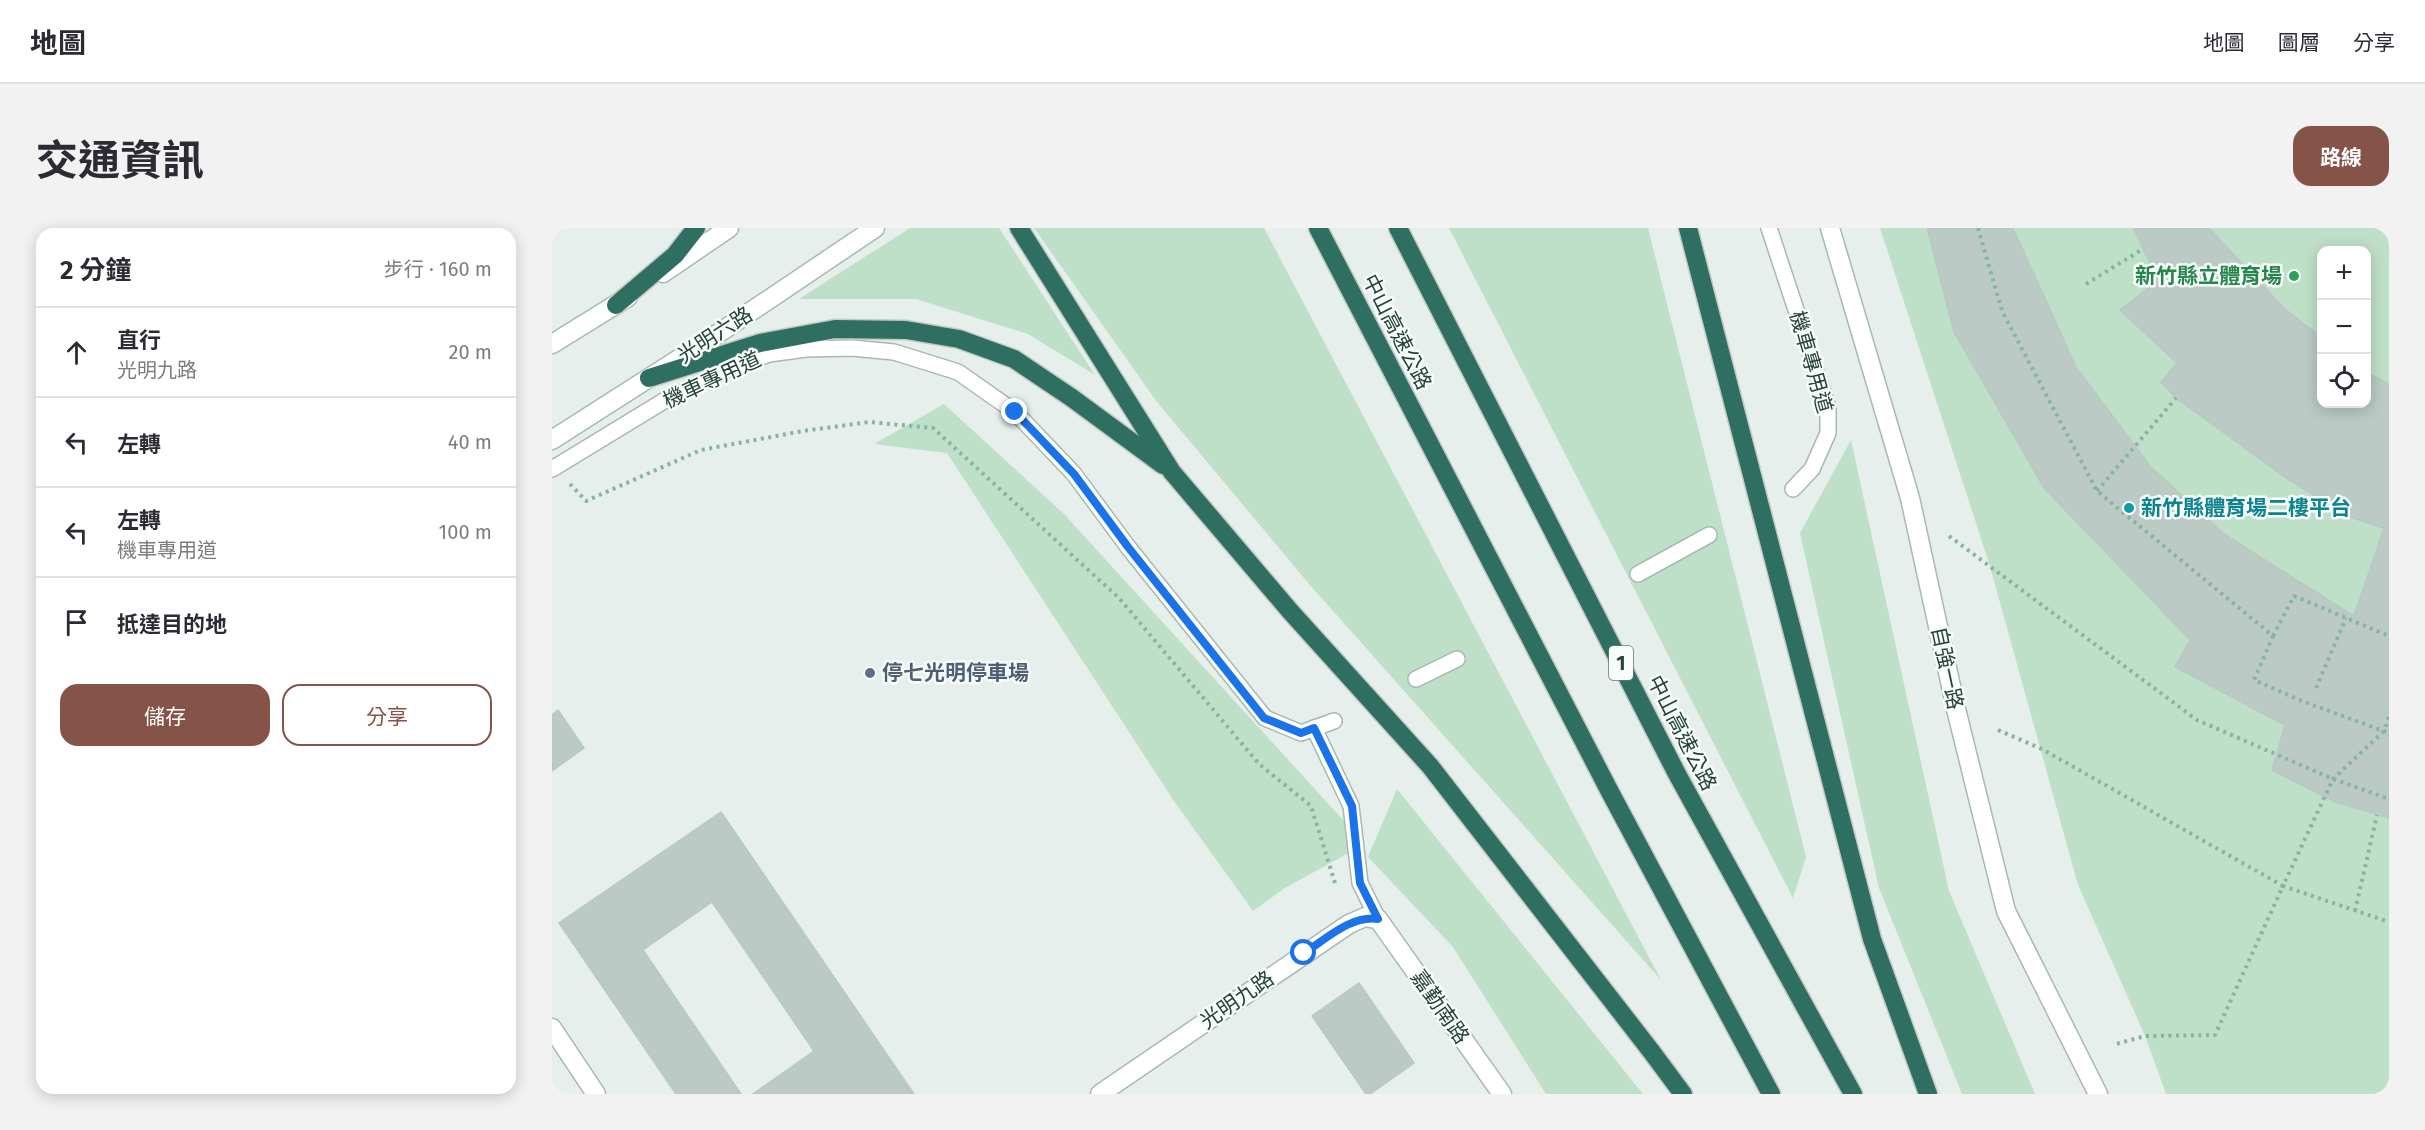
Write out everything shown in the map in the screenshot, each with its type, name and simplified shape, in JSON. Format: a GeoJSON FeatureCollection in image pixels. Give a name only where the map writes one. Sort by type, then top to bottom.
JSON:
{"type":"FeatureCollection","features":[{"type":"Feature","properties":{"kind":"highway"},"geometry":{"type":"LineString","coordinates":[[616,305],[675,255],[696,228]]}},
{"type":"Feature","properties":{"kind":"highway"},"geometry":{"type":"LineString","coordinates":[[1019,228],[1172,472],[1290,610],[1430,766],[1683,1094]]}},
{"type":"Feature","properties":{"kind":"highway","name":"中山高速公路"},"geometry":{"type":"LineString","coordinates":[[1318,228],[1610,792],[1771,1094]]}},
{"type":"Feature","properties":{"kind":"highway","name":"中山高速公路"},"geometry":{"type":"LineString","coordinates":[[1398,228],[1677,774],[1853,1094]]}},
{"type":"Feature","properties":{"kind":"highway"},"geometry":{"type":"LineString","coordinates":[[1688,228],[1872,939],[1928,1094]]}},
{"type":"Feature","properties":{"kind":"highway"},"geometry":{"type":"LineString","coordinates":[[649,378],[760,343],[835,329],[906,330],[959,339],[1014,359],[1072,398],[1172,472]]}},
{"type":"Feature","properties":{"kind":"street"},"geometry":{"type":"LineString","coordinates":[[552,344],[616,305],[729,228]]}},
{"type":"Feature","properties":{"kind":"street","name":"光明六路"},"geometry":{"type":"LineString","coordinates":[[552,440],[875,228]]}},
{"type":"Feature","properties":{"kind":"street","name":"自強一路"},"geometry":{"type":"LineString","coordinates":[[1830,228],[1910,498],[1956,709],[2006,911],[2098,1094]]}},
{"type":"Feature","properties":{"kind":"street","name":"光明九路"},"geometry":{"type":"LineString","coordinates":[[1100,1094],[1348,924],[1365,918],[1378,919]]}},
{"type":"Feature","properties":{"kind":"street","name":"嘉勤南路"},"geometry":{"type":"LineString","coordinates":[[1378,919],[1502,1094]]}},
{"type":"Feature","properties":{"kind":"street"},"geometry":{"type":"LineString","coordinates":[[552,1028],[596,1094]]}},
{"type":"Feature","properties":{"kind":"lane","name":"機車專用道"},"geometry":{"type":"LineString","coordinates":[[1769,228],[1828,407],[1828,433],[1812,469],[1793,489]]}},
{"type":"Feature","properties":{"kind":"lane","name":"機車專用道"},"geometry":{"type":"LineString","coordinates":[[552,469],[667,399],[729,369],[769,354],[806,349],[852,348],[894,352],[958,372],[1015,412],[1074,474],[1128,547],[1264,718],[1301,733],[1334,721]]}},
{"type":"Feature","properties":{"kind":"lane"},"geometry":{"type":"LineString","coordinates":[[1638,574],[1709,535]]}},
{"type":"Feature","properties":{"kind":"lane"},"geometry":{"type":"LineString","coordinates":[[1416,679],[1457,659]]}},
{"type":"Feature","properties":{"kind":"lane"},"geometry":{"type":"LineString","coordinates":[[1314,728],[1352,806],[1360,883],[1378,919]]}},
{"type":"Feature","properties":{"kind":"path"},"geometry":{"type":"LineString","coordinates":[[1978,228],[2002,311],[2097,491],[2273,636]]}},
{"type":"Feature","properties":{"kind":"path"},"geometry":{"type":"LineString","coordinates":[[2086,284],[2143,249]]}},
{"type":"Feature","properties":{"kind":"path"},"geometry":{"type":"LineString","coordinates":[[2097,491],[2176,398]]}},
{"type":"Feature","properties":{"kind":"path"},"geometry":{"type":"LineString","coordinates":[[565,480],[586,501],[701,450],[802,431],[869,422],[933,428],[1119,598],[1258,764],[1311,806],[1336,890]]}},
{"type":"Feature","properties":{"kind":"path"},"geometry":{"type":"LineString","coordinates":[[1949,536],[2197,720],[2333,779],[2389,799]]}},
{"type":"Feature","properties":{"kind":"path"},"geometry":{"type":"LineString","coordinates":[[2387,734],[2254,680],[2294,596],[2389,636]]}},
{"type":"Feature","properties":{"kind":"path"},"geometry":{"type":"LineString","coordinates":[[2316,688],[2346,618]]}},
{"type":"Feature","properties":{"kind":"path"},"geometry":{"type":"LineString","coordinates":[[2116,1044],[2145,1036],[2215,1035],[2333,779],[2387,734],[2389,717]]}},
{"type":"Feature","properties":{"kind":"path"},"geometry":{"type":"LineString","coordinates":[[1998,730],[2042,749],[2283,886],[2389,922]]}},
{"type":"Feature","properties":{"kind":"path"},"geometry":{"type":"LineString","coordinates":[[2355,911],[2377,815]]}},
{"type":"Feature","properties":{"kind":"green space"},"geometry":{"type":"Polygon","coordinates":[[[910,228],[999,228],[1095,375],[1028,334],[916,299],[799,299],[910,228]]]}},
{"type":"Feature","properties":{"kind":"green space"},"geometry":{"type":"Polygon","coordinates":[[[1034,228],[1264,228],[1661,980],[1310,585],[1157,402],[1034,228]]]}},
{"type":"Feature","properties":{"kind":"green space"},"geometry":{"type":"Polygon","coordinates":[[[1449,228],[1648,228],[1806,857],[1793,898],[1449,228]]]}},
{"type":"Feature","properties":{"kind":"green space"},"geometry":{"type":"Polygon","coordinates":[[[1880,228],[2389,228],[2389,1094],[2166,1094],[2145,1036],[2078,885],[1989,563],[1880,228]]]}},
{"type":"Feature","properties":{"kind":"green space"},"geometry":{"type":"Polygon","coordinates":[[[944,404],[1064,514],[1365,844],[1285,888],[1253,911],[1174,801],[947,453],[874,444],[944,404]]]}},
{"type":"Feature","properties":{"kind":"green space"},"geometry":{"type":"Polygon","coordinates":[[[1851,440],[1949,891],[2035,1094],[1962,1094],[1879,888],[1800,533],[1851,440]]]}},
{"type":"Feature","properties":{"kind":"green space"},"geometry":{"type":"Polygon","coordinates":[[[1397,789],[1643,1094],[1546,1094],[1453,947],[1368,857],[1397,789]]]}},
{"type":"Feature","properties":{"kind":"building","name":"新竹縣體育場二樓平台"},"geometry":{"type":"Polygon","coordinates":[[[1927,228],[2013,228],[2076,367],[2150,466],[2224,534],[2354,616],[2384,528],[2389,530],[2389,818],[2335,802],[2272,770],[2285,725],[2175,667],[2190,640],[2044,488],[1954,332],[1927,228]]]}},
{"type":"Feature","properties":{"kind":"building","name":"新竹縣立體育場"},"geometry":{"type":"Polygon","coordinates":[[[2133,228],[2209,228],[2285,309],[2317,334],[2317,408],[2371,408],[2371,375],[2389,384],[2389,530],[2347,516],[2286,478],[2176,398],[2161,382],[2177,363],[2120,310],[2158,280],[2133,228]]]}},
{"type":"Feature","properties":{"kind":"building"},"geometry":{"type":"Polygon","coordinates":[[[558,710],[584,748],[552,771],[552,715],[558,710]]]}},
{"type":"Feature","properties":{"kind":"building"},"geometry":{"type":"Polygon","coordinates":[[[721,812],[914,1094],[753,1094],[814,1051],[712,902],[643,950],[741,1094],[676,1094],[559,923],[721,812]]]}},
{"type":"Feature","properties":{"kind":"building"},"geometry":{"type":"Polygon","coordinates":[[[1359,983],[1414,1063],[1370,1094],[1366,1094],[1312,1016],[1359,983]]]}},
{"type":"Feature","properties":{"kind":"place","name":"新竹縣立體育場"},"geometry":{"type":"Point","coordinates":[2294,276]}},
{"type":"Feature","properties":{"kind":"place","name":"新竹縣體育場二樓平台"},"geometry":{"type":"Point","coordinates":[2129,508]}},
{"type":"Feature","properties":{"kind":"place","name":"停七光明停車場"},"geometry":{"type":"Point","coordinates":[870,673]}},
{"type":"Feature","properties":{"kind":"route"},"geometry":{"type":"LineString","coordinates":[[1015,412],[1074,474],[1128,547],[1264,718],[1301,733],[1314,728],[1352,806],[1360,883],[1378,919],[1365,918],[1348,924],[1304,953]]}}]}
